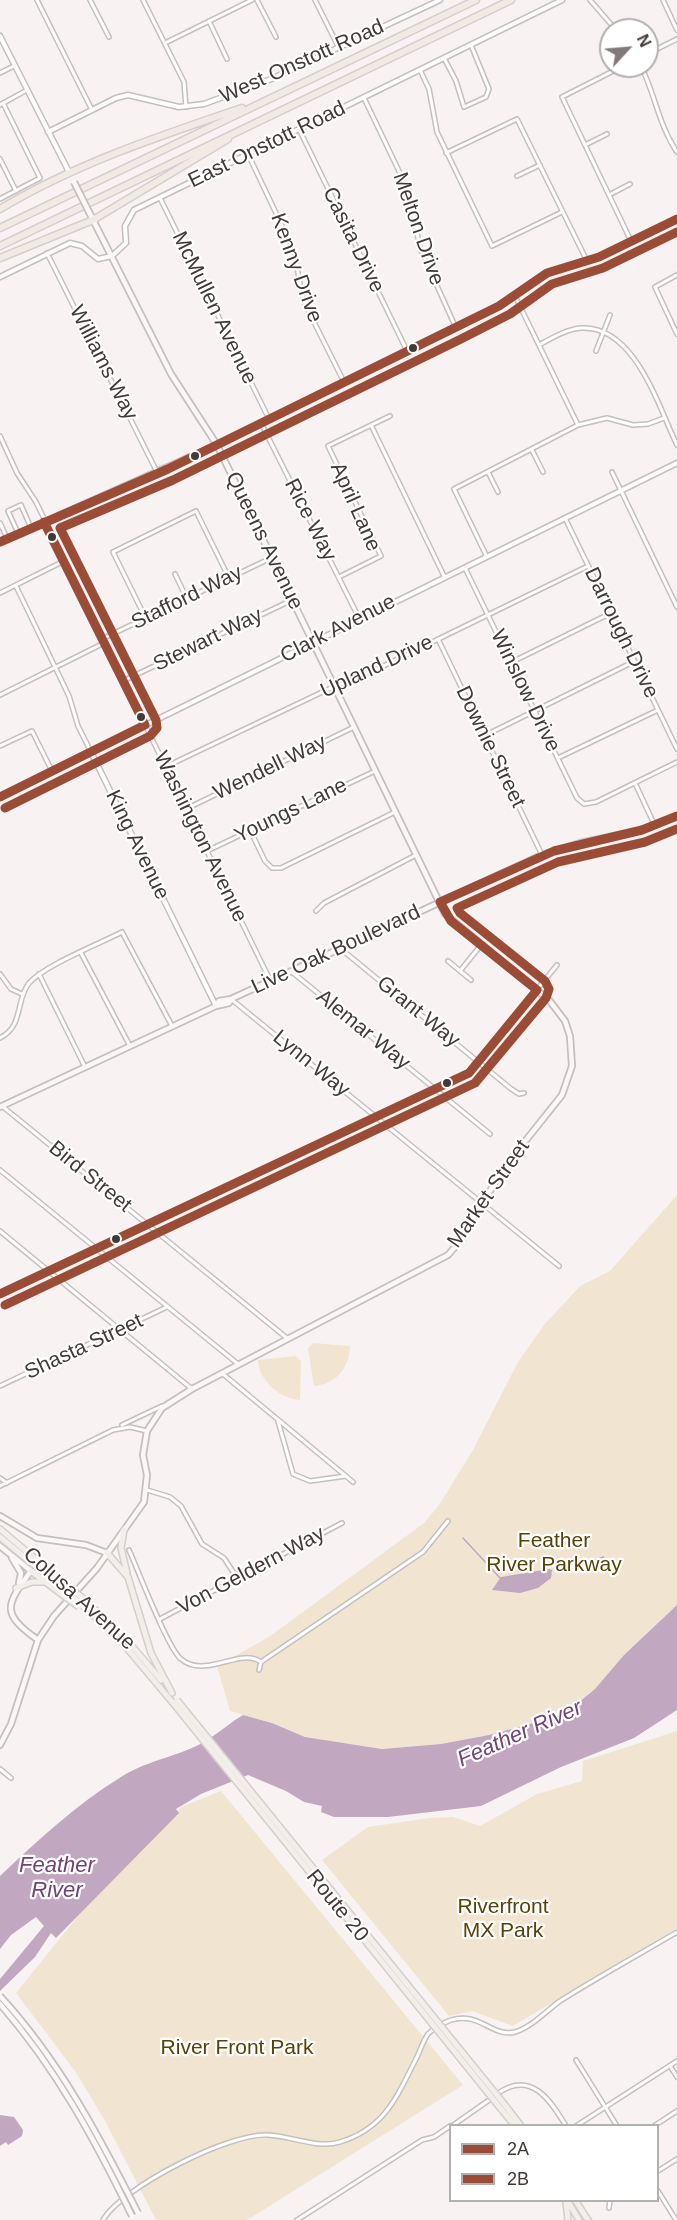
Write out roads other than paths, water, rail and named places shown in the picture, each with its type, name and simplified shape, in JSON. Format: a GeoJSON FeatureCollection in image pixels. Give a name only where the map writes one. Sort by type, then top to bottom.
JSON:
{"type":"FeatureCollection","features":[{"type":"Feature","properties":{"kind":"highway"},"geometry":{"type":"LineString","coordinates":[[0,228],[476,0]]}},
{"type":"Feature","properties":{"kind":"highway"},"geometry":{"type":"LineString","coordinates":[[0,246],[324,88],[511,0]]}},
{"type":"Feature","properties":{"kind":"highway"},"geometry":{"type":"LineString","coordinates":[[0,258],[93,220],[222,142],[324,88]]}},
{"type":"Feature","properties":{"kind":"highway"},"geometry":{"type":"LineString","coordinates":[[0,209],[69,173],[130,147],[270,97]]}},
{"type":"Feature","properties":{"kind":"highway","name":"Colusa Avenue"},"geometry":{"type":"LineString","coordinates":[[0,1529],[63,1588]]}},
{"type":"Feature","properties":{"kind":"highway"},"geometry":{"type":"LineString","coordinates":[[124,1530],[121,1548],[128,1577],[151,1653],[172,1693]]}},
{"type":"Feature","properties":{"kind":"highway","name":"Colusa Avenue"},"geometry":{"type":"LineString","coordinates":[[0,1537],[125,1638],[172,1693],[175,1701]]}},
{"type":"Feature","properties":{"kind":"highway"},"geometry":{"type":"LineString","coordinates":[[107,1553],[128,1577]]}},
{"type":"Feature","properties":{"kind":"highway"},"geometry":{"type":"LineString","coordinates":[[31,1571],[47,1582],[63,1588]]}},
{"type":"Feature","properties":{"kind":"highway"},"geometry":{"type":"LineString","coordinates":[[16,1588],[32,1582],[47,1582]]}},
{"type":"Feature","properties":{"kind":"highway","name":"Colusa Avenue"},"geometry":{"type":"LineString","coordinates":[[81,1603],[175,1701]]}},
{"type":"Feature","properties":{"kind":"highway","name":"Route 20"},"geometry":{"type":"LineString","coordinates":[[175,1701],[503,2107]]}},
{"type":"Feature","properties":{"kind":"highway"},"geometry":{"type":"LineString","coordinates":[[503,2107],[513,2124]]}},
{"type":"Feature","properties":{"kind":"highway"},"geometry":{"type":"LineString","coordinates":[[503,2107],[519,2124]]}},
{"type":"Feature","properties":{"kind":"highway"},"geometry":{"type":"LineString","coordinates":[[567,2202],[568,2220]]}},
{"type":"Feature","properties":{"kind":"highway"},"geometry":{"type":"LineString","coordinates":[[568,2202],[579,2220]]}},
{"type":"Feature","properties":{"kind":"highway"},"geometry":{"type":"LineString","coordinates":[[576,2202],[588,2220]]}},
{"type":"Feature","properties":{"kind":"main road","name":"Queens Avenue"},"geometry":{"type":"LineString","coordinates":[[69,173],[171,374],[217,445],[440,902],[451,921],[537,990]]}},
{"type":"Feature","properties":{"kind":"main road"},"geometry":{"type":"LineString","coordinates":[[0,542],[217,445]]}},
{"type":"Feature","properties":{"kind":"main road","name":"Live Oak Boulevard"},"geometry":{"type":"LineString","coordinates":[[1,1106],[216,1006],[229,1003],[231,999],[270,980],[542,855],[570,845],[655,826],[677,816]]}},
{"type":"Feature","properties":{"kind":"main road","name":"Market Street"},"geometry":{"type":"LineString","coordinates":[[147,1431],[155,1417],[172,1401],[434,1264],[459,1243],[503,1169],[556,1103],[570,1076],[573,1056],[568,1029],[556,1007],[537,990]]}},
{"type":"Feature","properties":{"kind":"main road"},"geometry":{"type":"LineString","coordinates":[[0,1745],[11,1724],[38,1640],[54,1616],[138,1513],[147,1490],[143,1455],[147,1431]]}},
{"type":"Feature","properties":{"kind":"main road"},"geometry":{"type":"LineString","coordinates":[[0,1516],[37,1538],[94,1547],[107,1553]]}},
{"type":"Feature","properties":{"kind":"main road","name":"Colusa Avenue"},"geometry":{"type":"LineString","coordinates":[[0,1546],[31,1571]]}},
{"type":"Feature","properties":{"kind":"main road"},"geometry":{"type":"LineString","coordinates":[[9,1553],[21,1573],[9,1604],[11,1615],[18,1624],[38,1640]]}},
{"type":"Feature","properties":{"kind":"main road"},"geometry":{"type":"LineString","coordinates":[[16,1588],[31,1571]]}},
{"type":"Feature","properties":{"kind":"main road"},"geometry":{"type":"LineString","coordinates":[[0,1996],[34,2036],[67,2083],[97,2133],[134,2216]]}},
{"type":"Feature","properties":{"kind":"main road"},"geometry":{"type":"LineString","coordinates":[[0,2004],[62,2086],[97,2145],[134,2216],[141,2220]]}},
{"type":"Feature","properties":{"kind":"street"},"geometry":{"type":"LineString","coordinates":[[37,0],[93,110]]}},
{"type":"Feature","properties":{"kind":"street"},"geometry":{"type":"LineString","coordinates":[[90,0],[109,37]]}},
{"type":"Feature","properties":{"kind":"street"},"geometry":{"type":"LineString","coordinates":[[143,0],[186,91],[186,106]]}},
{"type":"Feature","properties":{"kind":"street"},"geometry":{"type":"LineString","coordinates":[[165,43],[252,0]]}},
{"type":"Feature","properties":{"kind":"street"},"geometry":{"type":"LineString","coordinates":[[257,0],[276,37]]}},
{"type":"Feature","properties":{"kind":"street"},"geometry":{"type":"LineString","coordinates":[[315,0],[339,48]]}},
{"type":"Feature","properties":{"kind":"street","name":"West Onstott Road"},"geometry":{"type":"LineString","coordinates":[[48,132],[128,95],[170,105],[204,104],[249,88],[440,0]]}},
{"type":"Feature","properties":{"kind":"street","name":"East Onstott Road"},"geometry":{"type":"LineString","coordinates":[[112,256],[126,243],[125,226],[129,215],[134,210],[562,0]]}},
{"type":"Feature","properties":{"kind":"street"},"geometry":{"type":"LineString","coordinates":[[590,0],[606,18]]}},
{"type":"Feature","properties":{"kind":"street"},"geometry":{"type":"LineString","coordinates":[[663,0],[677,30]]}},
{"type":"Feature","properties":{"kind":"street"},"geometry":{"type":"LineString","coordinates":[[209,21],[227,59]]}},
{"type":"Feature","properties":{"kind":"street","name":"Queens Avenue"},"geometry":{"type":"LineString","coordinates":[[0,36],[69,173]]}},
{"type":"Feature","properties":{"kind":"street"},"geometry":{"type":"LineString","coordinates":[[659,48],[677,39]]}},
{"type":"Feature","properties":{"kind":"street"},"geometry":{"type":"LineString","coordinates":[[444,58],[456,81],[464,107],[486,97],[489,89],[471,45]]}},
{"type":"Feature","properties":{"kind":"street"},"geometry":{"type":"LineString","coordinates":[[0,73],[15,66]]}},
{"type":"Feature","properties":{"kind":"street"},"geometry":{"type":"LineString","coordinates":[[420,70],[429,89],[437,132],[492,246],[562,212]]}},
{"type":"Feature","properties":{"kind":"street"},"geometry":{"type":"LineString","coordinates":[[599,78],[562,97],[631,241]]}},
{"type":"Feature","properties":{"kind":"street"},"geometry":{"type":"LineString","coordinates":[[647,78],[667,135],[677,152]]}},
{"type":"Feature","properties":{"kind":"street"},"geometry":{"type":"LineString","coordinates":[[0,199],[40,178],[1,104],[27,90]]}},
{"type":"Feature","properties":{"kind":"street","name":"Melton Drive"},"geometry":{"type":"LineString","coordinates":[[364,98],[409,192],[420,248],[456,328]]}},
{"type":"Feature","properties":{"kind":"street"},"geometry":{"type":"LineString","coordinates":[[446,153],[517,119],[587,261]]}},
{"type":"Feature","properties":{"kind":"street","name":"Casita Drive"},"geometry":{"type":"LineString","coordinates":[[299,129],[407,351]]}},
{"type":"Feature","properties":{"kind":"street"},"geometry":{"type":"LineString","coordinates":[[585,145],[607,134]]}},
{"type":"Feature","properties":{"kind":"street","name":"Kenny Drive"},"geometry":{"type":"LineString","coordinates":[[248,154],[294,251],[303,300],[344,382]]}},
{"type":"Feature","properties":{"kind":"street"},"geometry":{"type":"LineString","coordinates":[[0,159],[16,191]]}},
{"type":"Feature","properties":{"kind":"street"},"geometry":{"type":"LineString","coordinates":[[517,176],[540,165]]}},
{"type":"Feature","properties":{"kind":"street"},"geometry":{"type":"LineString","coordinates":[[609,195],[630,184]]}},
{"type":"Feature","properties":{"kind":"street","name":"McMullen Avenue"},"geometry":{"type":"LineString","coordinates":[[159,196],[269,419]]}},
{"type":"Feature","properties":{"kind":"street"},"geometry":{"type":"LineString","coordinates":[[217,445],[456,328],[515,296],[547,273],[587,261],[677,219]]}},
{"type":"Feature","properties":{"kind":"street"},"geometry":{"type":"LineString","coordinates":[[0,277],[70,243],[77,243],[98,259],[112,256]]}},
{"type":"Feature","properties":{"kind":"street","name":"Williams Way"},"geometry":{"type":"LineString","coordinates":[[48,253],[158,473]]}},
{"type":"Feature","properties":{"kind":"street"},"geometry":{"type":"LineString","coordinates":[[677,275],[655,287],[677,334]]}},
{"type":"Feature","properties":{"kind":"street"},"geometry":{"type":"LineString","coordinates":[[515,296],[578,425]]}},
{"type":"Feature","properties":{"kind":"street"},"geometry":{"type":"LineString","coordinates":[[596,351],[610,315]]}},
{"type":"Feature","properties":{"kind":"street"},"geometry":{"type":"LineString","coordinates":[[539,345],[579,328],[604,332],[619,339],[633,356],[677,445]]}},
{"type":"Feature","properties":{"kind":"street","name":"April Lane"},"geometry":{"type":"LineString","coordinates":[[339,577],[381,556],[328,446],[390,416]]}},
{"type":"Feature","properties":{"kind":"street"},"geometry":{"type":"LineString","coordinates":[[486,555],[454,489],[578,425],[607,418],[633,425],[648,424],[664,418]]}},
{"type":"Feature","properties":{"kind":"street","name":"Rice Way"},"geometry":{"type":"LineString","coordinates":[[261,423],[359,618]]}},
{"type":"Feature","properties":{"kind":"street"},"geometry":{"type":"LineString","coordinates":[[371,425],[444,576]]}},
{"type":"Feature","properties":{"kind":"street","name":"Washington Avenue"},"geometry":{"type":"LineString","coordinates":[[0,436],[270,980]]}},
{"type":"Feature","properties":{"kind":"street"},"geometry":{"type":"LineString","coordinates":[[532,450],[543,472]]}},
{"type":"Feature","properties":{"kind":"street","name":"Clark Avenue"},"geometry":{"type":"LineString","coordinates":[[0,797],[486,555],[677,463]]}},
{"type":"Feature","properties":{"kind":"street"},"geometry":{"type":"LineString","coordinates":[[488,472],[498,492]]}},
{"type":"Feature","properties":{"kind":"street"},"geometry":{"type":"LineString","coordinates":[[612,472],[677,607]]}},
{"type":"Feature","properties":{"kind":"street"},"geometry":{"type":"LineString","coordinates":[[18,533],[8,511],[21,505],[31,528]]}},
{"type":"Feature","properties":{"kind":"street"},"geometry":{"type":"LineString","coordinates":[[146,619],[113,552],[196,511],[230,578]]}},
{"type":"Feature","properties":{"kind":"street","name":"Darrough Drive"},"geometry":{"type":"LineString","coordinates":[[565,517],[677,749]]}},
{"type":"Feature","properties":{"kind":"street"},"geometry":{"type":"LineString","coordinates":[[0,523],[7,538]]}},
{"type":"Feature","properties":{"kind":"street","name":"Stafford Way"},"geometry":{"type":"LineString","coordinates":[[0,695],[146,619],[272,558]]}},
{"type":"Feature","properties":{"kind":"street"},"geometry":{"type":"LineString","coordinates":[[0,593],[64,561]]}},
{"type":"Feature","properties":{"kind":"street","name":"Winslow Drive"},"geometry":{"type":"LineString","coordinates":[[464,566],[577,798],[584,804],[596,802],[635,783]]}},
{"type":"Feature","properties":{"kind":"street","name":"Upland Drive"},"geometry":{"type":"LineString","coordinates":[[165,767],[588,566]]}},
{"type":"Feature","properties":{"kind":"street"},"geometry":{"type":"LineString","coordinates":[[175,574],[187,599]]}},
{"type":"Feature","properties":{"kind":"street","name":"King Avenue"},"geometry":{"type":"LineString","coordinates":[[16,586],[91,752],[216,1006]]}},
{"type":"Feature","properties":{"kind":"street","name":"Stewart Way"},"geometry":{"type":"LineString","coordinates":[[123,681],[292,599]]}},
{"type":"Feature","properties":{"kind":"street"},"geometry":{"type":"LineString","coordinates":[[512,663],[611,613]]}},
{"type":"Feature","properties":{"kind":"street","name":"Downie Street"},"geometry":{"type":"LineString","coordinates":[[438,639],[542,855]]}},
{"type":"Feature","properties":{"kind":"street"},"geometry":{"type":"LineString","coordinates":[[484,736],[635,662]]}},
{"type":"Feature","properties":{"kind":"street"},"geometry":{"type":"LineString","coordinates":[[558,758],[658,710]]}},
{"type":"Feature","properties":{"kind":"street","name":"Wendell Way"},"geometry":{"type":"LineString","coordinates":[[186,809],[354,727]]}},
{"type":"Feature","properties":{"kind":"street"},"geometry":{"type":"LineString","coordinates":[[0,746],[32,730],[52,771]]}},
{"type":"Feature","properties":{"kind":"street"},"geometry":{"type":"LineString","coordinates":[[655,826],[635,783],[677,762]]}},
{"type":"Feature","properties":{"kind":"street","name":"Youngs Lane"},"geometry":{"type":"LineString","coordinates":[[207,851],[375,771]]}},
{"type":"Feature","properties":{"kind":"street"},"geometry":{"type":"LineString","coordinates":[[251,832],[265,861],[272,868],[281,868],[395,812]]}},
{"type":"Feature","properties":{"kind":"street"},"geometry":{"type":"LineString","coordinates":[[316,911],[324,903],[417,855]]}},
{"type":"Feature","properties":{"kind":"street"},"geometry":{"type":"LineString","coordinates":[[0,1038],[15,1024],[22,994],[39,974],[122,932],[172,1026]]}},
{"type":"Feature","properties":{"kind":"street"},"geometry":{"type":"LineString","coordinates":[[460,971],[481,945]]}},
{"type":"Feature","properties":{"kind":"street","name":"Grant Way"},"geometry":{"type":"LineString","coordinates":[[341,949],[510,1088],[524,1093]]}},
{"type":"Feature","properties":{"kind":"street"},"geometry":{"type":"LineString","coordinates":[[81,953],[130,1046]]}},
{"type":"Feature","properties":{"kind":"street"},"geometry":{"type":"LineString","coordinates":[[448,962],[471,980]]}},
{"type":"Feature","properties":{"kind":"street"},"geometry":{"type":"LineString","coordinates":[[0,1293],[469,1073],[557,965]]}},
{"type":"Feature","properties":{"kind":"street","name":"Alemar Way"},"geometry":{"type":"LineString","coordinates":[[291,971],[490,1134]]}},
{"type":"Feature","properties":{"kind":"street"},"geometry":{"type":"LineString","coordinates":[[0,974],[11,989],[22,994]]}},
{"type":"Feature","properties":{"kind":"street"},"geometry":{"type":"LineString","coordinates":[[39,974],[85,1067]]}},
{"type":"Feature","properties":{"kind":"street","name":"Lynn Way"},"geometry":{"type":"LineString","coordinates":[[231,999],[559,1266]]}},
{"type":"Feature","properties":{"kind":"street","name":"Bird Street"},"geometry":{"type":"LineString","coordinates":[[1,1106],[289,1340]]}},
{"type":"Feature","properties":{"kind":"street"},"geometry":{"type":"LineString","coordinates":[[0,1170],[239,1365]]}},
{"type":"Feature","properties":{"kind":"street"},"geometry":{"type":"LineString","coordinates":[[0,1231],[192,1389]]}},
{"type":"Feature","properties":{"kind":"street","name":"Shasta Street"},"geometry":{"type":"LineString","coordinates":[[0,1386],[167,1307]]}},
{"type":"Feature","properties":{"kind":"street"},"geometry":{"type":"LineString","coordinates":[[223,1374],[353,1482]]}},
{"type":"Feature","properties":{"kind":"street","name":"Market Street"},"geometry":{"type":"LineString","coordinates":[[0,1486],[172,1401]]}},
{"type":"Feature","properties":{"kind":"street"},"geometry":{"type":"LineString","coordinates":[[277,1419],[293,1474],[310,1481],[346,1476]]}},
{"type":"Feature","properties":{"kind":"street","name":"Market Street"},"geometry":{"type":"LineString","coordinates":[[113,1430],[130,1427],[147,1431]]}},
{"type":"Feature","properties":{"kind":"street"},"geometry":{"type":"LineString","coordinates":[[0,1478],[7,1483]]}},
{"type":"Feature","properties":{"kind":"street"},"geometry":{"type":"LineString","coordinates":[[147,1490],[170,1497],[181,1506],[202,1544],[224,1558],[237,1578]]}},
{"type":"Feature","properties":{"kind":"street"},"geometry":{"type":"LineString","coordinates":[[259,1670],[261,1662],[423,1552],[448,1521]]}},
{"type":"Feature","properties":{"kind":"street","name":"Von Geldern Way"},"geometry":{"type":"LineString","coordinates":[[160,1619],[342,1523]]}},
{"type":"Feature","properties":{"kind":"street"},"geometry":{"type":"LineString","coordinates":[[129,1550],[169,1643],[179,1658],[190,1665],[210,1665],[249,1657],[261,1662]]}},
{"type":"Feature","properties":{"kind":"street"},"geometry":{"type":"LineString","coordinates":[[0,1770],[10,1778]]}},
{"type":"Feature","properties":{"kind":"street"},"geometry":{"type":"LineString","coordinates":[[103,2220],[115,2207],[156,2176],[242,2138],[267,2134],[324,2144],[338,2143],[362,2133],[382,2119],[391,2109],[428,2034],[442,2023],[467,2017],[506,2032],[519,2031],[558,2002],[677,1932]]}},
{"type":"Feature","properties":{"kind":"street"},"geometry":{"type":"LineString","coordinates":[[576,2060],[616,2124]]}},
{"type":"Feature","properties":{"kind":"street"},"geometry":{"type":"LineString","coordinates":[[579,2124],[677,2061]]}},
{"type":"Feature","properties":{"kind":"street"},"geometry":{"type":"LineString","coordinates":[[670,2065],[677,2077]]}},
{"type":"Feature","properties":{"kind":"street"},"geometry":{"type":"LineString","coordinates":[[454,2124],[502,2091],[522,2086],[538,2089],[549,2098],[565,2124]]}},
{"type":"Feature","properties":{"kind":"street"},"geometry":{"type":"LineString","coordinates":[[657,2124],[677,2111]]}},
{"type":"Feature","properties":{"kind":"street"},"geometry":{"type":"LineString","coordinates":[[297,2220],[422,2140],[449,2127]]}},
{"type":"Feature","properties":{"kind":"street"},"geometry":{"type":"LineString","coordinates":[[659,2170],[677,2159]]}},
{"type":"Feature","properties":{"kind":"street"},"geometry":{"type":"LineString","coordinates":[[659,2194],[676,2220]]}},
{"type":"Feature","properties":{"kind":"street"},"geometry":{"type":"LineString","coordinates":[[609,2208],[610,2202]]}},
{"type":"Feature","properties":{"kind":"water"},"geometry":{"type":"Polygon","coordinates":[[[604,1556],[604,1564],[588,1570],[592,1560],[604,1556]]]}},
{"type":"Feature","properties":{"kind":"water"},"geometry":{"type":"Polygon","coordinates":[[[552,1570],[551,1578],[538,1588],[520,1593],[492,1590],[501,1577],[552,1570]]]}},
{"type":"Feature","properties":{"kind":"water","name":"Feather River"},"geometry":{"type":"Polygon","coordinates":[[[677,1605],[677,1710],[634,1738],[561,1767],[481,1806],[388,1817],[334,1817],[321,1812],[322,1806],[304,1802],[286,1791],[248,1775],[201,1794],[176,1809],[179,1813],[56,1938],[51,1933],[35,1957],[0,1991],[0,1979],[44,1926],[36,1917],[11,1935],[0,1949],[0,1876],[73,1811],[121,1777],[143,1766],[199,1745],[243,1715],[272,1723],[305,1737],[382,1749],[441,1744],[489,1735],[563,1715],[595,1689],[624,1655],[677,1605]]]}},
{"type":"Feature","properties":{"kind":"water"},"geometry":{"type":"Polygon","coordinates":[[[0,2115],[14,2117],[23,2130],[22,2136],[8,2145],[6,2142],[0,2146],[0,2115]]]}},
{"type":"Feature","properties":{"kind":"waterway"},"geometry":{"type":"LineString","coordinates":[[463,1538],[501,1579]]}},
{"type":"Feature","properties":{"kind":"park label","name":"Feather River Parkway"},"geometry":{"type":"Point","coordinates":[554,1553]}},
{"type":"Feature","properties":{"kind":"park label","name":"Riverfront MX Park"},"geometry":{"type":"Point","coordinates":[503,1919]}},
{"type":"Feature","properties":{"kind":"park label","name":"River Front Park"},"geometry":{"type":"Point","coordinates":[237,2048]}}]}
